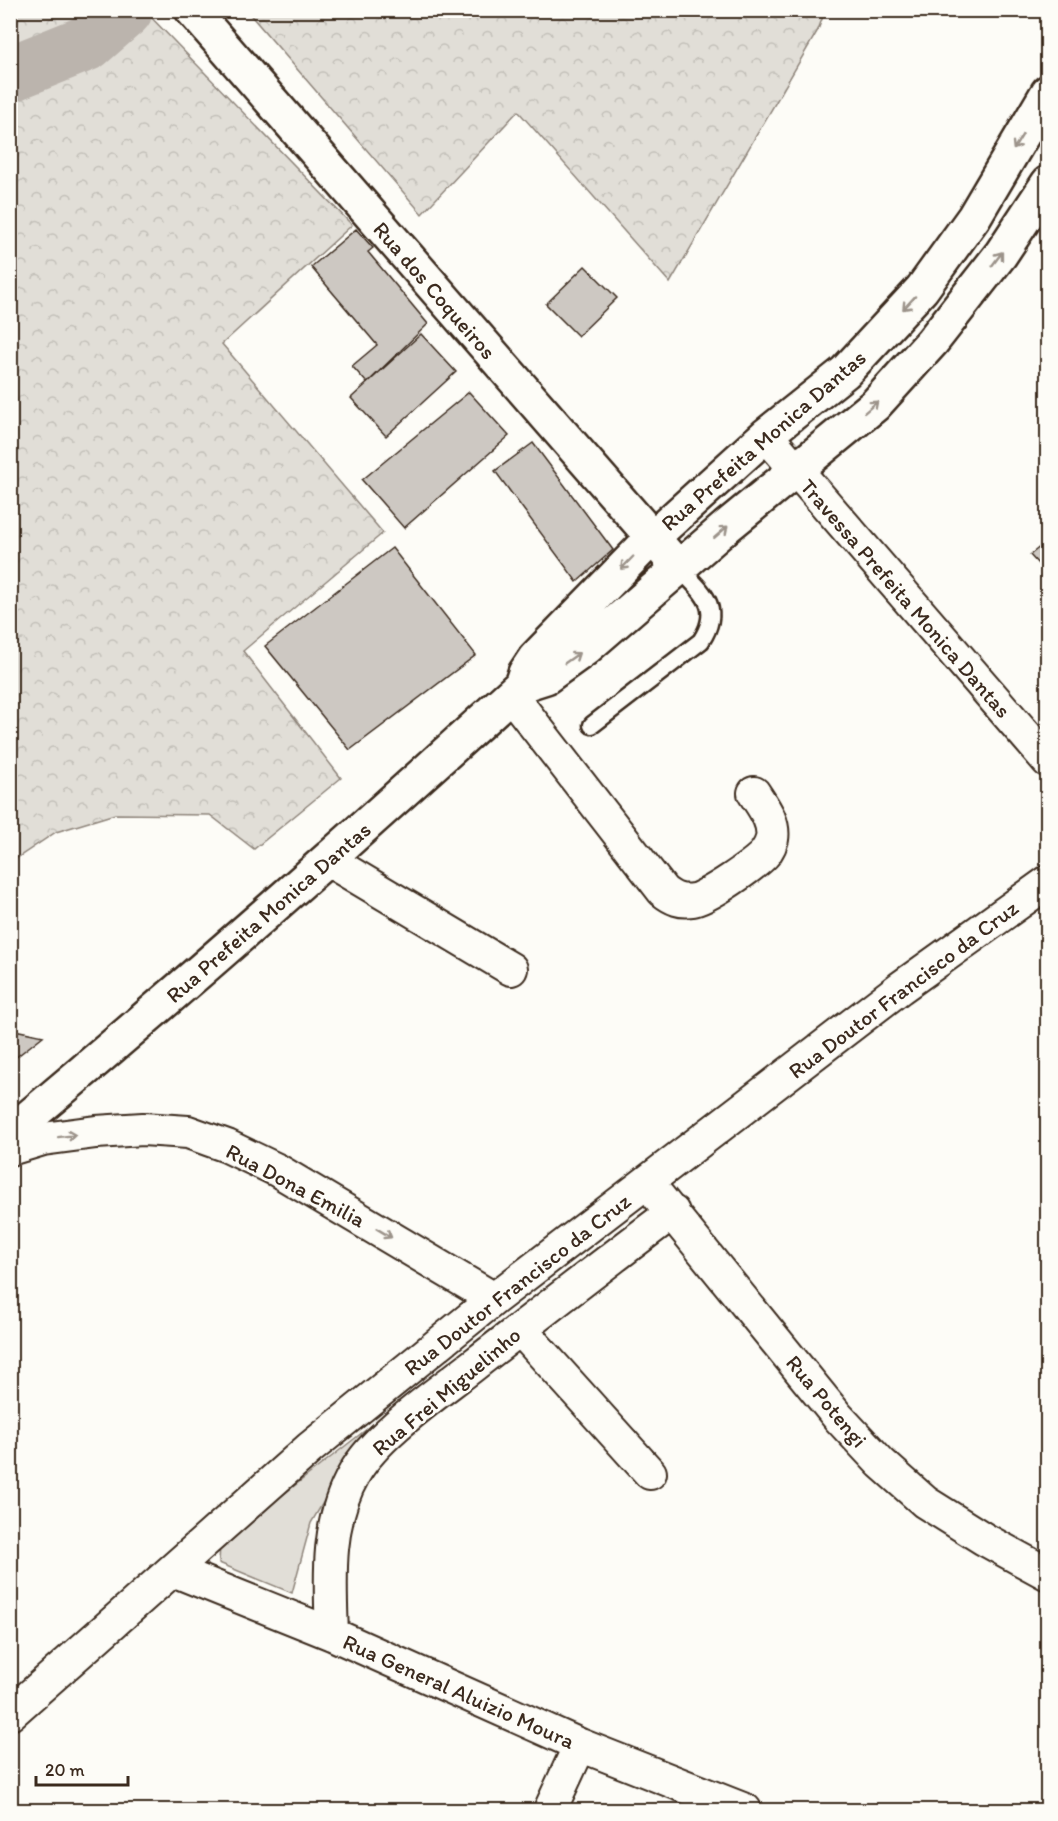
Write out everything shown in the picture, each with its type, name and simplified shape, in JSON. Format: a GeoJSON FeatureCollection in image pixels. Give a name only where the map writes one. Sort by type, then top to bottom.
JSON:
{"type":"FeatureCollection","features":[{"type":"Feature","properties":{"kind":"main road","name":"Rua dos Coqueiros"},"geometry":{"type":"LineString","coordinates":[[199,18],[679,568]]}},
{"type":"Feature","properties":{"kind":"main road","name":"Rua Prefeita Monica Dantas"},"geometry":{"type":"LineString","coordinates":[[516,690],[535,658],[652,538],[766,435],[845,372],[922,289],[974,217],[1047,92]]}},
{"type":"Feature","properties":{"kind":"main road","name":"Rua Prefeita Monica Dantas"},"geometry":{"type":"LineString","coordinates":[[10,1133],[328,860],[516,690],[546,676],[585,649],[794,470],[875,405],[932,342],[1001,254],[1047,183]]}},
{"type":"Feature","properties":{"kind":"street","name":"Travessa Prefeita Monica Dantas"},"geometry":{"type":"LineString","coordinates":[[766,435],[1047,761]]}},
{"type":"Feature","properties":{"kind":"street"},"geometry":{"type":"LineString","coordinates":[[516,690],[663,891],[673,899],[696,900],[706,895],[767,851],[772,839],[772,827],[769,815],[754,793]]}},
{"type":"Feature","properties":{"kind":"street"},"geometry":{"type":"LineString","coordinates":[[328,860],[511,969]]}},
{"type":"Feature","properties":{"kind":"street","name":"Rua Doutor Francisco da Cruz"},"geometry":{"type":"LineString","coordinates":[[10,1714],[309,1448],[494,1299],[900,988],[1047,882]]}},
{"type":"Feature","properties":{"kind":"street","name":"Rua Dona Emilia"},"geometry":{"type":"LineString","coordinates":[[10,1149],[44,1139],[96,1132],[143,1129],[188,1132],[227,1146],[277,1170],[494,1299]]}},
{"type":"Feature","properties":{"kind":"street","name":"Rua Potengi"},"geometry":{"type":"LineString","coordinates":[[647,1184],[673,1212],[838,1417],[881,1463],[925,1502],[984,1539],[1047,1574]]}},
{"type":"Feature","properties":{"kind":"street","name":"Rua Frei Miguelinho"},"geometry":{"type":"LineString","coordinates":[[332,1634],[330,1585],[335,1528],[341,1504],[353,1475],[362,1461],[404,1419],[673,1212]]}},
{"type":"Feature","properties":{"kind":"street"},"geometry":{"type":"LineString","coordinates":[[520,1329],[650,1473]]}},
{"type":"Feature","properties":{"kind":"street","name":"Rua General Aluizio Moura"},"geometry":{"type":"LineString","coordinates":[[173,1570],[332,1634],[580,1745],[745,1810]]}},
{"type":"Feature","properties":{"kind":"street"},"geometry":{"type":"LineString","coordinates":[[550,1810],[580,1745]]}},
{"type":"Feature","properties":{"kind":"lane"},"geometry":{"type":"LineString","coordinates":[[591,725],[701,641],[710,627],[710,612],[706,596],[679,568]]}},
{"type":"Feature","properties":{"kind":"green space"},"geometry":{"type":"Polygon","coordinates":[[[11,10],[145,11],[352,225],[222,344],[383,533],[243,651],[341,778],[254,849],[210,815],[115,814],[56,832],[11,862],[11,10]]]}},
{"type":"Feature","properties":{"kind":"green space"},"geometry":{"type":"Polygon","coordinates":[[[247,11],[825,11],[818,30],[670,283],[518,111],[422,214],[247,11]]]}},
{"type":"Feature","properties":{"kind":"green space"},"geometry":{"type":"Polygon","coordinates":[[[589,1255],[593,1265],[351,1455],[311,1523],[292,1593],[219,1563],[220,1544],[589,1255]]]}},
{"type":"Feature","properties":{"kind":"building"},"geometry":{"type":"Polygon","coordinates":[[[356,229],[373,248],[368,252],[428,324],[367,383],[352,366],[377,345],[311,267],[356,229]]]}},
{"type":"Feature","properties":{"kind":"building"},"geometry":{"type":"Polygon","coordinates":[[[585,266],[617,298],[578,336],[546,304],[585,266]]]}},
{"type":"Feature","properties":{"kind":"building"},"geometry":{"type":"Polygon","coordinates":[[[421,334],[456,372],[386,436],[351,398],[421,334]]]}},
{"type":"Feature","properties":{"kind":"building"},"geometry":{"type":"Polygon","coordinates":[[[469,392],[509,436],[404,528],[362,480],[469,392]]]}},
{"type":"Feature","properties":{"kind":"building"},"geometry":{"type":"Polygon","coordinates":[[[533,443],[613,550],[577,582],[495,471],[533,443]]]}},
{"type":"Feature","properties":{"kind":"building"},"geometry":{"type":"Polygon","coordinates":[[[1048,540],[1048,575],[1030,555],[1048,540]]]}},
{"type":"Feature","properties":{"kind":"building"},"geometry":{"type":"Polygon","coordinates":[[[392,548],[476,655],[350,750],[265,646],[392,548]]]}},
{"type":"Feature","properties":{"kind":"building"},"geometry":{"type":"Polygon","coordinates":[[[10,1029],[43,1036],[10,1062],[10,1029]]]}},
{"type":"Feature","properties":{"kind":"waterway"},"geometry":{"type":"LineString","coordinates":[[10,74],[87,43],[125,10]]}}]}
